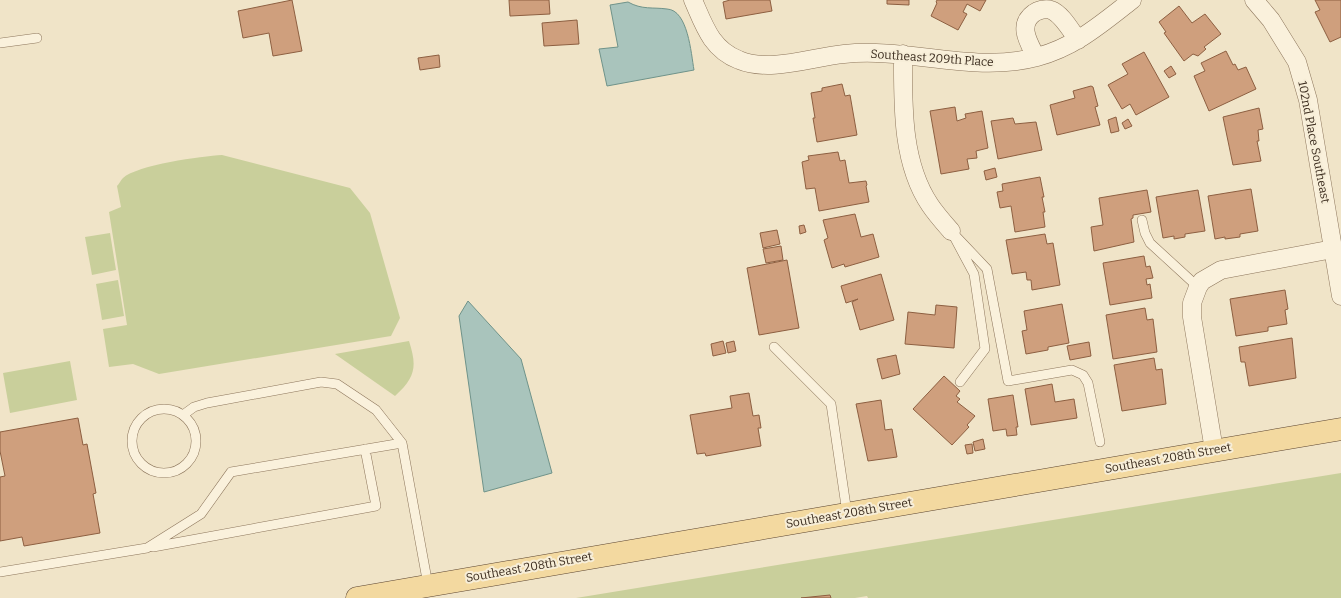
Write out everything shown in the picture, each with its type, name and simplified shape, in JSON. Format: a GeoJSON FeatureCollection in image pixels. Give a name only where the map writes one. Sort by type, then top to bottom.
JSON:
{"type":"FeatureCollection","features":[{"type":"Feature","properties":{"kind":"main road","name":"Southeast 208th Street"},"geometry":{"type":"LineString","coordinates":[[357,598],[429,591],[847,513],[1341,429]]}},
{"type":"Feature","properties":{"kind":"street","name":"Southeast 209th Place"},"geometry":{"type":"LineString","coordinates":[[693,0],[708,36],[722,50],[738,60],[754,65],[786,63],[845,54],[903,54],[954,60],[1000,63],[1036,57],[1070,45],[1132,0]]}},
{"type":"Feature","properties":{"kind":"street","name":"102nd Place Southeast"},"geometry":{"type":"LineString","coordinates":[[1254,0],[1271,20],[1297,62],[1308,100],[1341,296]]}},
{"type":"Feature","properties":{"kind":"street"},"geometry":{"type":"LineString","coordinates":[[1036,57],[1025,30],[1026,23],[1030,16],[1036,11],[1051,10],[1058,14],[1078,40]]}},
{"type":"Feature","properties":{"kind":"street"},"geometry":{"type":"LineString","coordinates":[[903,54],[903,123],[916,178],[929,204],[951,231]]}},
{"type":"Feature","properties":{"kind":"street"},"geometry":{"type":"LineString","coordinates":[[1214,450],[1192,317],[1192,303],[1198,287],[1202,281],[1221,270],[1333,249]]}},
{"type":"Feature","properties":{"kind":"lane"},"geometry":{"type":"LineString","coordinates":[[0,43],[37,38]]}},
{"type":"Feature","properties":{"kind":"lane"},"geometry":{"type":"LineString","coordinates":[[1142,220],[1145,233],[1150,243],[1198,287]]}},
{"type":"Feature","properties":{"kind":"lane"},"geometry":{"type":"LineString","coordinates":[[951,231],[974,274],[985,349],[960,382]]}},
{"type":"Feature","properties":{"kind":"lane"},"geometry":{"type":"LineString","coordinates":[[951,231],[987,269],[1008,381],[1072,370],[1083,375],[1088,383],[1100,442]]}},
{"type":"Feature","properties":{"kind":"lane"},"geometry":{"type":"LineString","coordinates":[[774,347],[831,404],[847,513]]}},
{"type":"Feature","properties":{"kind":"lane"},"geometry":{"type":"LineString","coordinates":[[183,415],[194,407],[321,382],[337,384],[376,410],[402,443],[429,591]]}},
{"type":"Feature","properties":{"kind":"lane"},"geometry":{"type":"LineString","coordinates":[[164,409],[183,415],[190,423],[195,436],[194,451],[189,460],[182,467],[163,473],[153,471],[144,466],[138,459],[132,445],[133,430],[138,422],[145,415],[154,410],[164,409]]}},
{"type":"Feature","properties":{"kind":"lane"},"geometry":{"type":"LineString","coordinates":[[147,548],[201,514],[231,472],[402,443]]}},
{"type":"Feature","properties":{"kind":"lane"},"geometry":{"type":"LineString","coordinates":[[0,572],[147,548],[376,506],[365,449]]}},
{"type":"Feature","properties":{"kind":"green space"},"geometry":{"type":"Polygon","coordinates":[[[222,155],[350,188],[370,213],[400,318],[391,336],[159,374],[133,364],[109,367],[103,329],[127,325],[109,212],[121,207],[117,186],[123,178],[130,173],[155,165],[186,159],[222,155]]]}},
{"type":"Feature","properties":{"kind":"green space"},"geometry":{"type":"Polygon","coordinates":[[[110,233],[116,270],[92,275],[85,237],[110,233]]]}},
{"type":"Feature","properties":{"kind":"green space"},"geometry":{"type":"Polygon","coordinates":[[[118,280],[124,316],[102,320],[96,284],[118,280]]]}},
{"type":"Feature","properties":{"kind":"green space"},"geometry":{"type":"Polygon","coordinates":[[[409,341],[414,364],[413,371],[407,383],[395,396],[335,354],[409,341]]]}},
{"type":"Feature","properties":{"kind":"green space"},"geometry":{"type":"Polygon","coordinates":[[[70,361],[77,400],[10,413],[3,373],[70,361]]]}},
{"type":"Feature","properties":{"kind":"green space"},"geometry":{"type":"Polygon","coordinates":[[[1341,473],[1341,598],[868,598],[867,596],[855,598],[576,598],[1341,473]]]}},
{"type":"Feature","properties":{"kind":"water"},"geometry":{"type":"Polygon","coordinates":[[[628,2],[633,5],[643,7],[674,11],[680,17],[684,24],[690,43],[694,70],[607,86],[599,49],[618,47],[610,5],[628,2]]]}},
{"type":"Feature","properties":{"kind":"water"},"geometry":{"type":"Polygon","coordinates":[[[468,301],[521,359],[552,473],[484,492],[459,316],[468,301]]]}},
{"type":"Feature","properties":{"kind":"building"},"geometry":{"type":"Polygon","coordinates":[[[292,0],[302,51],[273,56],[269,33],[243,38],[238,11],[292,0]]]}},
{"type":"Feature","properties":{"kind":"building"},"geometry":{"type":"Polygon","coordinates":[[[509,0],[549,0],[550,14],[510,16],[509,0]]]}},
{"type":"Feature","properties":{"kind":"building"},"geometry":{"type":"Polygon","coordinates":[[[730,0],[770,0],[772,11],[726,19],[723,2],[730,0]]]}},
{"type":"Feature","properties":{"kind":"building"},"geometry":{"type":"Polygon","coordinates":[[[887,0],[909,0],[909,5],[887,4],[887,0]]]}},
{"type":"Feature","properties":{"kind":"building"},"geometry":{"type":"Polygon","coordinates":[[[937,0],[986,0],[980,11],[967,4],[963,12],[967,14],[958,30],[931,16],[937,0]]]}},
{"type":"Feature","properties":{"kind":"building"},"geometry":{"type":"Polygon","coordinates":[[[1315,0],[1341,0],[1341,37],[1330,42],[1315,12],[1320,10],[1315,0]]]}},
{"type":"Feature","properties":{"kind":"building"},"geometry":{"type":"Polygon","coordinates":[[[1179,6],[1192,23],[1205,14],[1221,34],[1204,47],[1206,49],[1198,56],[1193,54],[1184,61],[1164,33],[1166,32],[1159,22],[1179,6]]]}},
{"type":"Feature","properties":{"kind":"building"},"geometry":{"type":"Polygon","coordinates":[[[577,20],[579,44],[544,46],[542,23],[577,20]]]}},
{"type":"Feature","properties":{"kind":"building"},"geometry":{"type":"Polygon","coordinates":[[[1226,51],[1233,65],[1235,64],[1238,70],[1246,67],[1256,89],[1209,111],[1194,76],[1205,71],[1201,63],[1226,51]]]}},
{"type":"Feature","properties":{"kind":"building"},"geometry":{"type":"Polygon","coordinates":[[[1144,52],[1169,97],[1136,115],[1130,104],[1122,109],[1108,85],[1128,74],[1122,64],[1144,52]]]}},
{"type":"Feature","properties":{"kind":"building"},"geometry":{"type":"Polygon","coordinates":[[[439,55],[440,67],[420,70],[418,58],[439,55]]]}},
{"type":"Feature","properties":{"kind":"building"},"geometry":{"type":"Polygon","coordinates":[[[1171,66],[1176,74],[1169,78],[1164,71],[1171,66]]]}},
{"type":"Feature","properties":{"kind":"building"},"geometry":{"type":"Polygon","coordinates":[[[842,84],[845,96],[850,95],[857,135],[817,142],[811,93],[822,91],[822,88],[842,84]]]}},
{"type":"Feature","properties":{"kind":"building"},"geometry":{"type":"Polygon","coordinates":[[[1091,86],[1093,87],[1098,106],[1095,107],[1100,125],[1057,135],[1050,105],[1075,98],[1073,91],[1091,86]]]}},
{"type":"Feature","properties":{"kind":"building"},"geometry":{"type":"Polygon","coordinates":[[[955,107],[957,121],[966,118],[965,114],[982,111],[988,148],[976,151],[977,158],[967,159],[969,169],[941,174],[930,111],[955,107]]]}},
{"type":"Feature","properties":{"kind":"building"},"geometry":{"type":"Polygon","coordinates":[[[1259,108],[1263,129],[1258,130],[1259,141],[1257,141],[1261,161],[1233,165],[1223,117],[1259,108]]]}},
{"type":"Feature","properties":{"kind":"building"},"geometry":{"type":"Polygon","coordinates":[[[1116,117],[1119,131],[1111,133],[1108,120],[1116,117]]]}},
{"type":"Feature","properties":{"kind":"building"},"geometry":{"type":"Polygon","coordinates":[[[1013,118],[1015,124],[1036,122],[1042,150],[998,159],[991,121],[1013,118]]]}},
{"type":"Feature","properties":{"kind":"building"},"geometry":{"type":"Polygon","coordinates":[[[1128,119],[1132,126],[1125,129],[1122,123],[1128,119]]]}},
{"type":"Feature","properties":{"kind":"building"},"geometry":{"type":"Polygon","coordinates":[[[838,152],[840,161],[845,160],[849,183],[866,181],[869,202],[819,211],[815,188],[806,189],[802,162],[809,160],[808,156],[838,152]]]}},
{"type":"Feature","properties":{"kind":"building"},"geometry":{"type":"Polygon","coordinates":[[[995,168],[997,177],[986,180],[984,171],[995,168]]]}},
{"type":"Feature","properties":{"kind":"building"},"geometry":{"type":"Polygon","coordinates":[[[1040,177],[1044,197],[1042,197],[1045,212],[1043,212],[1045,227],[1015,232],[1011,206],[1000,208],[997,192],[1003,191],[1002,184],[1040,177]]]}},
{"type":"Feature","properties":{"kind":"building"},"geometry":{"type":"Polygon","coordinates":[[[1251,189],[1258,231],[1240,234],[1240,237],[1215,239],[1208,196],[1251,189]]]}},
{"type":"Feature","properties":{"kind":"building"},"geometry":{"type":"Polygon","coordinates":[[[1147,190],[1151,212],[1133,215],[1133,218],[1131,219],[1134,242],[1094,251],[1091,227],[1103,225],[1099,198],[1147,190]]]}},
{"type":"Feature","properties":{"kind":"building"},"geometry":{"type":"Polygon","coordinates":[[[1198,190],[1205,231],[1185,234],[1185,237],[1174,239],[1174,236],[1163,238],[1156,197],[1198,190]]]}},
{"type":"Feature","properties":{"kind":"building"},"geometry":{"type":"Polygon","coordinates":[[[855,214],[861,237],[873,234],[879,257],[845,267],[844,264],[832,268],[824,240],[828,238],[823,220],[855,214]]]}},
{"type":"Feature","properties":{"kind":"building"},"geometry":{"type":"Polygon","coordinates":[[[804,225],[806,232],[800,234],[799,226],[804,225]]]}},
{"type":"Feature","properties":{"kind":"building"},"geometry":{"type":"Polygon","coordinates":[[[777,230],[780,244],[763,248],[760,233],[777,230]]]}},
{"type":"Feature","properties":{"kind":"building"},"geometry":{"type":"Polygon","coordinates":[[[1045,234],[1047,244],[1053,243],[1060,285],[1032,290],[1031,280],[1027,280],[1026,272],[1012,274],[1006,240],[1045,234]]]}},
{"type":"Feature","properties":{"kind":"building"},"geometry":{"type":"Polygon","coordinates":[[[781,246],[783,260],[766,263],[763,249],[781,246]]]}},
{"type":"Feature","properties":{"kind":"building"},"geometry":{"type":"Polygon","coordinates":[[[1144,256],[1146,267],[1150,266],[1153,278],[1146,279],[1147,285],[1150,284],[1152,298],[1110,305],[1103,263],[1144,256]]]}},
{"type":"Feature","properties":{"kind":"building"},"geometry":{"type":"Polygon","coordinates":[[[787,260],[799,328],[759,335],[747,268],[787,260]]]}},
{"type":"Feature","properties":{"kind":"building"},"geometry":{"type":"Polygon","coordinates":[[[881,274],[894,320],[860,330],[852,302],[858,299],[846,303],[841,286],[881,274]]]}},
{"type":"Feature","properties":{"kind":"building"},"geometry":{"type":"Polygon","coordinates":[[[1285,290],[1288,309],[1285,310],[1287,324],[1268,327],[1268,331],[1236,336],[1230,299],[1285,290]]]}},
{"type":"Feature","properties":{"kind":"building"},"geometry":{"type":"Polygon","coordinates":[[[1062,304],[1069,343],[1048,347],[1048,350],[1026,354],[1022,331],[1027,330],[1024,311],[1062,304]]]}},
{"type":"Feature","properties":{"kind":"building"},"geometry":{"type":"Polygon","coordinates":[[[936,305],[957,307],[954,348],[905,344],[908,312],[935,315],[936,305]]]}},
{"type":"Feature","properties":{"kind":"building"},"geometry":{"type":"Polygon","coordinates":[[[1145,308],[1147,320],[1153,319],[1157,352],[1113,359],[1106,315],[1145,308]]]}},
{"type":"Feature","properties":{"kind":"building"},"geometry":{"type":"Polygon","coordinates":[[[1292,338],[1296,378],[1249,386],[1245,362],[1241,362],[1239,347],[1292,338]]]}},
{"type":"Feature","properties":{"kind":"building"},"geometry":{"type":"Polygon","coordinates":[[[723,341],[726,353],[713,356],[711,344],[723,341]]]}},
{"type":"Feature","properties":{"kind":"building"},"geometry":{"type":"Polygon","coordinates":[[[734,341],[736,351],[728,353],[726,343],[734,341]]]}},
{"type":"Feature","properties":{"kind":"building"},"geometry":{"type":"Polygon","coordinates":[[[1089,342],[1091,356],[1070,360],[1067,346],[1089,342]]]}},
{"type":"Feature","properties":{"kind":"building"},"geometry":{"type":"Polygon","coordinates":[[[896,355],[900,374],[882,379],[877,359],[896,355]]]}},
{"type":"Feature","properties":{"kind":"building"},"geometry":{"type":"Polygon","coordinates":[[[1154,358],[1156,370],[1162,369],[1166,404],[1122,411],[1114,365],[1154,358]]]}},
{"type":"Feature","properties":{"kind":"building"},"geometry":{"type":"Polygon","coordinates":[[[944,376],[960,391],[956,396],[960,399],[957,402],[975,416],[967,425],[969,427],[952,445],[913,409],[944,376]]]}},
{"type":"Feature","properties":{"kind":"building"},"geometry":{"type":"Polygon","coordinates":[[[1052,384],[1055,402],[1074,399],[1077,418],[1031,425],[1025,389],[1052,384]]]}},
{"type":"Feature","properties":{"kind":"building"},"geometry":{"type":"Polygon","coordinates":[[[749,393],[753,416],[759,415],[761,428],[758,428],[761,446],[706,456],[705,453],[697,454],[690,415],[732,408],[730,396],[749,393]]]}},
{"type":"Feature","properties":{"kind":"building"},"geometry":{"type":"Polygon","coordinates":[[[1013,395],[1018,427],[1016,427],[1017,435],[1007,436],[1006,429],[993,431],[988,399],[1013,395]]]}},
{"type":"Feature","properties":{"kind":"building"},"geometry":{"type":"Polygon","coordinates":[[[881,400],[885,430],[892,429],[897,457],[868,461],[856,404],[881,400]]]}},
{"type":"Feature","properties":{"kind":"building"},"geometry":{"type":"Polygon","coordinates":[[[78,418],[83,445],[87,444],[96,493],[93,494],[100,533],[24,546],[22,537],[0,541],[0,477],[5,476],[0,451],[0,432],[78,418]]]}},
{"type":"Feature","properties":{"kind":"building"},"geometry":{"type":"Polygon","coordinates":[[[983,439],[985,449],[975,451],[973,442],[983,439]]]}},
{"type":"Feature","properties":{"kind":"building"},"geometry":{"type":"Polygon","coordinates":[[[972,444],[973,453],[967,454],[965,445],[972,444]]]}},
{"type":"Feature","properties":{"kind":"building"},"geometry":{"type":"Polygon","coordinates":[[[830,595],[831,598],[801,598],[830,595]]]}}]}
